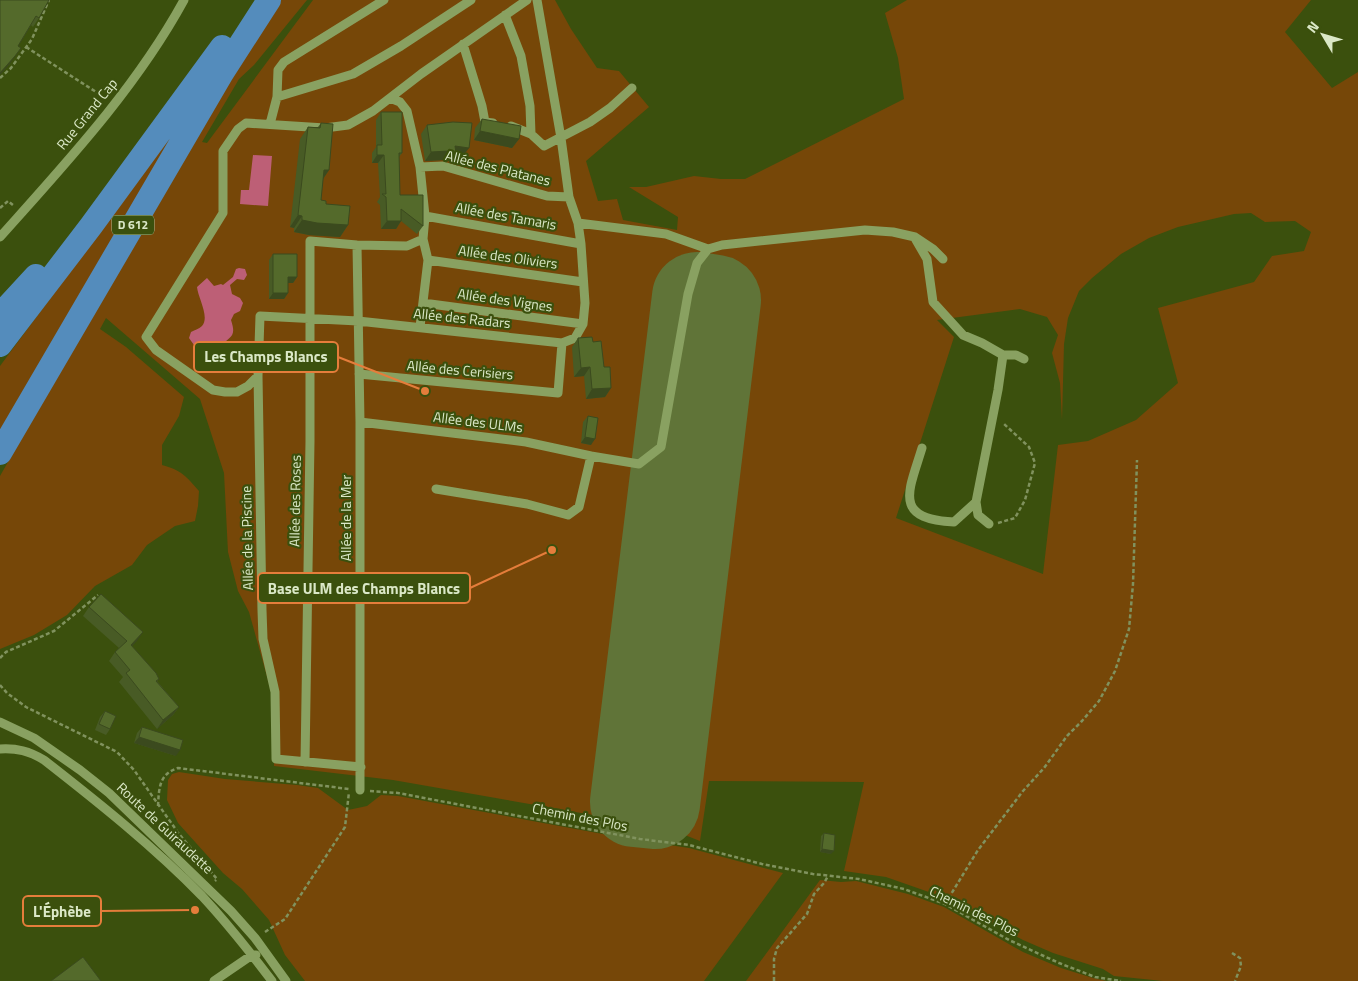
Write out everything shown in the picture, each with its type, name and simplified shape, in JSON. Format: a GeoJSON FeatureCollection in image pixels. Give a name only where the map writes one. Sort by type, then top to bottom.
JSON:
{"type":"FeatureCollection","features":[{"type":"Feature","properties":{"kind":"highway","name":"D 612"},"geometry":{"type":"LineString","coordinates":[[0,345],[91,226],[256,0]]}},
{"type":"Feature","properties":{"kind":"highway","name":"D 612"},"geometry":{"type":"LineString","coordinates":[[0,453],[222,73],[270,0]]}},
{"type":"Feature","properties":{"kind":"highway","name":"D 612"},"geometry":{"type":"LineString","coordinates":[[0,315],[58,251],[205,70]]}},
{"type":"Feature","properties":{"kind":"street","name":"Rue Grand Cap"},"geometry":{"type":"LineString","coordinates":[[0,237],[114,104],[152,53],[184,0]]}},
{"type":"Feature","properties":{"kind":"street"},"geometry":{"type":"LineString","coordinates":[[270,124],[277,97],[278,70],[284,62],[384,0]]}},
{"type":"Feature","properties":{"kind":"street"},"geometry":{"type":"LineString","coordinates":[[277,97],[353,74],[401,46],[472,0]]}},
{"type":"Feature","properties":{"kind":"street"},"geometry":{"type":"LineString","coordinates":[[258,376],[248,386],[237,392],[213,390],[156,350],[146,337],[223,213],[223,150],[238,129],[246,123],[325,128],[348,125],[373,111],[505,15],[514,4],[527,0]]}},
{"type":"Feature","properties":{"kind":"street"},"geometry":{"type":"LineString","coordinates":[[537,0],[561,138],[569,197],[578,223],[582,244],[584,282],[583,324],[575,338],[562,343]]}},
{"type":"Feature","properties":{"kind":"street"},"geometry":{"type":"LineString","coordinates":[[505,15],[521,56],[530,106],[531,134]]}},
{"type":"Feature","properties":{"kind":"street"},"geometry":{"type":"LineString","coordinates":[[463,44],[485,122],[512,126],[531,134],[544,146],[590,122],[632,88]]}},
{"type":"Feature","properties":{"kind":"street"},"geometry":{"type":"LineString","coordinates":[[390,98],[400,102],[407,111],[420,167],[425,216],[422,239],[428,260],[420,327]]}},
{"type":"Feature","properties":{"kind":"street","name":"Allée des Platanes"},"geometry":{"type":"LineString","coordinates":[[420,167],[443,166],[547,196],[569,197]]}},
{"type":"Feature","properties":{"kind":"street","name":"Allée des Tamaris"},"geometry":{"type":"LineString","coordinates":[[425,216],[582,244]]}},
{"type":"Feature","properties":{"kind":"street"},"geometry":{"type":"LineString","coordinates":[[578,223],[666,234],[708,249],[722,245],[865,230],[893,232],[915,237],[933,249],[943,259]]}},
{"type":"Feature","properties":{"kind":"street"},"geometry":{"type":"LineString","coordinates":[[915,237],[927,259],[933,302],[963,334],[1003,355],[1024,359]]}},
{"type":"Feature","properties":{"kind":"street"},"geometry":{"type":"LineString","coordinates":[[357,245],[407,246],[422,239]]}},
{"type":"Feature","properties":{"kind":"street","name":"Allée des Roses"},"geometry":{"type":"LineString","coordinates":[[305,762],[310,441],[310,241],[357,245]]}},
{"type":"Feature","properties":{"kind":"street","name":"Allée de la Mer"},"geometry":{"type":"LineString","coordinates":[[357,245],[360,422],[360,790]]}},
{"type":"Feature","properties":{"kind":"street","name":"Allée des ULMs"},"geometry":{"type":"LineString","coordinates":[[360,422],[526,442],[639,464],[661,446],[688,294],[697,263],[708,249]]}},
{"type":"Feature","properties":{"kind":"street","name":"Allée des Oliviers"},"geometry":{"type":"LineString","coordinates":[[428,260],[584,282]]}},
{"type":"Feature","properties":{"kind":"street","name":"Allée des Vignes"},"geometry":{"type":"LineString","coordinates":[[422,303],[583,324]]}},
{"type":"Feature","properties":{"kind":"street","name":"Allée de la Piscine"},"geometry":{"type":"LineString","coordinates":[[260,316],[258,376],[263,640],[275,692],[276,759],[305,762]]}},
{"type":"Feature","properties":{"kind":"street","name":"Allée des Radars"},"geometry":{"type":"LineString","coordinates":[[260,316],[358,321],[562,343]]}},
{"type":"Feature","properties":{"kind":"street","name":"Allée des Cerisiers"},"geometry":{"type":"LineString","coordinates":[[359,374],[558,393],[562,343]]}},
{"type":"Feature","properties":{"kind":"street"},"geometry":{"type":"LineString","coordinates":[[989,524],[978,515],[976,502],[1003,355]]}},
{"type":"Feature","properties":{"kind":"street"},"geometry":{"type":"LineString","coordinates":[[922,448],[908,494],[912,506],[921,517],[936,521],[954,522],[976,502]]}},
{"type":"Feature","properties":{"kind":"street"},"geometry":{"type":"LineString","coordinates":[[436,489],[526,504],[568,515],[579,507],[591,456]]}},
{"type":"Feature","properties":{"kind":"street","name":"Route de Guiraudette"},"geometry":{"type":"LineString","coordinates":[[0,722],[34,738],[109,793],[208,887],[255,938],[286,981]]}},
{"type":"Feature","properties":{"kind":"street","name":"Route de Guiraudette"},"geometry":{"type":"LineString","coordinates":[[0,749],[13,748],[30,752],[44,760],[100,804],[200,895],[272,981]]}},
{"type":"Feature","properties":{"kind":"street"},"geometry":{"type":"LineString","coordinates":[[305,762],[361,767]]}},
{"type":"Feature","properties":{"kind":"street"},"geometry":{"type":"LineString","coordinates":[[214,981],[252,955]]}},
{"type":"Feature","properties":{"kind":"street","name":"Route de Guiraudette"},"geometry":{"type":"LineString","coordinates":[[252,955],[259,955],[280,981]]}},
{"type":"Feature","properties":{"kind":"path"},"geometry":{"type":"LineString","coordinates":[[0,78],[13,66],[38,28],[49,0]]}},
{"type":"Feature","properties":{"kind":"path"},"geometry":{"type":"LineString","coordinates":[[36,23],[38,28]]}},
{"type":"Feature","properties":{"kind":"path"},"geometry":{"type":"LineString","coordinates":[[26,47],[114,104]]}},
{"type":"Feature","properties":{"kind":"path"},"geometry":{"type":"LineString","coordinates":[[12,61],[13,66]]}},
{"type":"Feature","properties":{"kind":"path"},"geometry":{"type":"LineString","coordinates":[[989,524],[1002,524],[1015,518],[1025,500],[1036,463],[1029,447],[1012,433],[994,409]]}},
{"type":"Feature","properties":{"kind":"path"},"geometry":{"type":"LineString","coordinates":[[945,904],[978,850],[1023,791],[1044,768],[1067,736],[1099,701],[1115,671],[1129,629],[1133,584],[1137,460]]}},
{"type":"Feature","properties":{"kind":"path"},"geometry":{"type":"LineString","coordinates":[[0,658],[6,652],[54,631],[98,595]]}},
{"type":"Feature","properties":{"kind":"path"},"geometry":{"type":"LineString","coordinates":[[0,685],[7,693],[26,707],[117,752],[134,770],[179,834],[217,879],[208,887]]}},
{"type":"Feature","properties":{"kind":"path","name":"Chemin des Plos"},"geometry":{"type":"LineString","coordinates":[[158,806],[162,778],[169,771],[178,768],[349,789],[398,793],[640,839],[689,845],[762,864],[859,878],[904,889],[945,904],[1009,940],[1059,963],[1095,977],[1121,981]]}},
{"type":"Feature","properties":{"kind":"path"},"geometry":{"type":"LineString","coordinates":[[255,938],[285,919],[346,827],[349,789]]}},
{"type":"Feature","properties":{"kind":"path"},"geometry":{"type":"LineString","coordinates":[[774,981],[774,959],[777,948],[807,914],[814,894],[824,883],[828,875]]}},
{"type":"Feature","properties":{"kind":"path"},"geometry":{"type":"LineString","coordinates":[[1232,953],[1240,958],[1241,966],[1235,981]]}},
{"type":"Feature","properties":{"kind":"shaded area"},"geometry":{"type":"Polygon","coordinates":[[[280,0],[307,0],[254,65],[239,79],[202,142],[207,143],[313,0],[555,0],[571,29],[597,68],[619,71],[649,107],[586,161],[598,201],[617,199],[623,220],[677,230],[678,217],[629,187],[646,187],[694,176],[745,179],[904,99],[898,58],[885,13],[907,0],[1311,0],[1285,32],[1332,88],[1358,72],[1358,981],[1163,981],[1114,976],[1103,969],[1053,953],[1023,940],[943,897],[886,877],[844,871],[864,782],[709,781],[700,841],[667,828],[393,780],[274,766],[273,698],[249,612],[238,591],[228,552],[224,473],[200,399],[106,318],[100,329],[126,347],[184,397],[179,416],[162,445],[162,465],[183,474],[199,491],[195,521],[175,526],[147,545],[132,565],[95,586],[67,615],[34,635],[0,649],[0,476],[224,82],[280,0]],[[1251,213],[1234,214],[1178,227],[1149,238],[1121,254],[1092,278],[1079,291],[1068,318],[1064,344],[1062,420],[1060,383],[1052,353],[1058,335],[1047,317],[1020,309],[937,320],[954,337],[896,518],[1043,574],[1058,445],[1088,441],[1136,420],[1178,383],[1158,308],[1254,282],[1272,256],[1304,251],[1311,232],[1295,221],[1265,222],[1251,213]]]}},
{"type":"Feature","properties":{"kind":"shaded area"},"geometry":{"type":"Polygon","coordinates":[[[178,126],[0,444],[0,366],[178,126]]]}},
{"type":"Feature","properties":{"kind":"shaded area"},"geometry":{"type":"Polygon","coordinates":[[[253,155],[272,156],[268,206],[240,204],[241,190],[249,190],[253,155]]]}},
{"type":"Feature","properties":{"kind":"shaded area"},"geometry":{"type":"Polygon","coordinates":[[[236,269],[245,269],[247,275],[244,280],[237,279],[230,285],[232,294],[240,298],[243,303],[240,311],[234,314],[231,320],[233,334],[218,348],[219,353],[216,361],[205,364],[196,360],[194,345],[189,338],[191,332],[202,326],[205,318],[197,287],[207,278],[214,286],[223,285],[233,277],[236,269]]]}},
{"type":"Feature","properties":{"kind":"shaded area"},"geometry":{"type":"Polygon","coordinates":[[[179,772],[225,779],[318,788],[348,810],[367,806],[381,795],[398,796],[630,839],[689,848],[783,873],[704,981],[305,981],[285,955],[269,920],[242,889],[223,873],[178,823],[167,800],[168,780],[172,774],[179,772]]]}},
{"type":"Feature","properties":{"kind":"shaded area"},"geometry":{"type":"Polygon","coordinates":[[[820,880],[856,881],[908,894],[944,907],[1023,952],[1061,968],[1107,981],[746,981],[820,880]]]}},
{"type":"Feature","properties":{"kind":"building"},"geometry":{"type":"Polygon","coordinates":[[[0,0],[49,0],[39,18],[36,16],[18,46],[21,48],[0,73],[0,0]]]}},
{"type":"Feature","properties":{"kind":"building"},"geometry":{"type":"Polygon","coordinates":[[[381,112],[402,112],[402,153],[399,153],[400,195],[423,195],[423,226],[401,209],[401,221],[387,221],[386,197],[382,194],[386,194],[384,155],[377,155],[377,145],[382,145],[381,112]]]}},
{"type":"Feature","properties":{"kind":"building"},"geometry":{"type":"Polygon","coordinates":[[[482,119],[521,126],[519,139],[480,131],[482,119]]]}},
{"type":"Feature","properties":{"kind":"building"},"geometry":{"type":"Polygon","coordinates":[[[453,122],[472,123],[469,148],[455,146],[456,153],[449,151],[431,152],[427,125],[453,122]]]}},
{"type":"Feature","properties":{"kind":"building"},"geometry":{"type":"Polygon","coordinates":[[[321,123],[333,124],[329,170],[324,170],[321,200],[326,201],[326,204],[350,206],[348,225],[302,220],[302,216],[298,215],[308,127],[320,128],[321,123]]]}},
{"type":"Feature","properties":{"kind":"building"},"geometry":{"type":"Polygon","coordinates":[[[273,254],[297,254],[297,277],[288,277],[288,293],[273,293],[273,254]]]}},
{"type":"Feature","properties":{"kind":"building"},"geometry":{"type":"Polygon","coordinates":[[[592,337],[593,342],[601,341],[604,367],[610,367],[611,388],[592,389],[590,367],[581,368],[578,338],[592,337]]]}},
{"type":"Feature","properties":{"kind":"building"},"geometry":{"type":"Polygon","coordinates":[[[588,416],[598,418],[595,439],[585,437],[588,416]]]}},
{"type":"Feature","properties":{"kind":"building"},"geometry":{"type":"Polygon","coordinates":[[[101,594],[143,632],[131,645],[156,673],[159,679],[156,681],[179,707],[163,720],[126,673],[130,670],[115,652],[127,641],[89,607],[101,594]]]}},
{"type":"Feature","properties":{"kind":"building"},"geometry":{"type":"Polygon","coordinates":[[[105,711],[116,716],[110,729],[99,724],[105,711]]]}},
{"type":"Feature","properties":{"kind":"building"},"geometry":{"type":"Polygon","coordinates":[[[142,727],[183,740],[180,750],[139,737],[142,727]]]}},
{"type":"Feature","properties":{"kind":"building"},"geometry":{"type":"Polygon","coordinates":[[[824,833],[835,835],[834,851],[822,849],[824,833]]]}},
{"type":"Feature","properties":{"kind":"building"},"geometry":{"type":"Polygon","coordinates":[[[83,957],[101,981],[51,981],[83,957]]]}},
{"type":"Feature","properties":{"kind":"runway"},"geometry":{"type":"LineString","coordinates":[[697,297],[716,300],[655,804],[635,802],[697,297]]}},
{"type":"Feature","properties":{"kind":"place","name":"Les Champs Blancs"},"geometry":{"type":"Point","coordinates":[425,391]}},
{"type":"Feature","properties":{"kind":"place","name":"Base ULM des Champs Blancs"},"geometry":{"type":"Point","coordinates":[552,550]}},
{"type":"Feature","properties":{"kind":"place","name":"L'Éphèbe"},"geometry":{"type":"Point","coordinates":[195,910]}}]}
